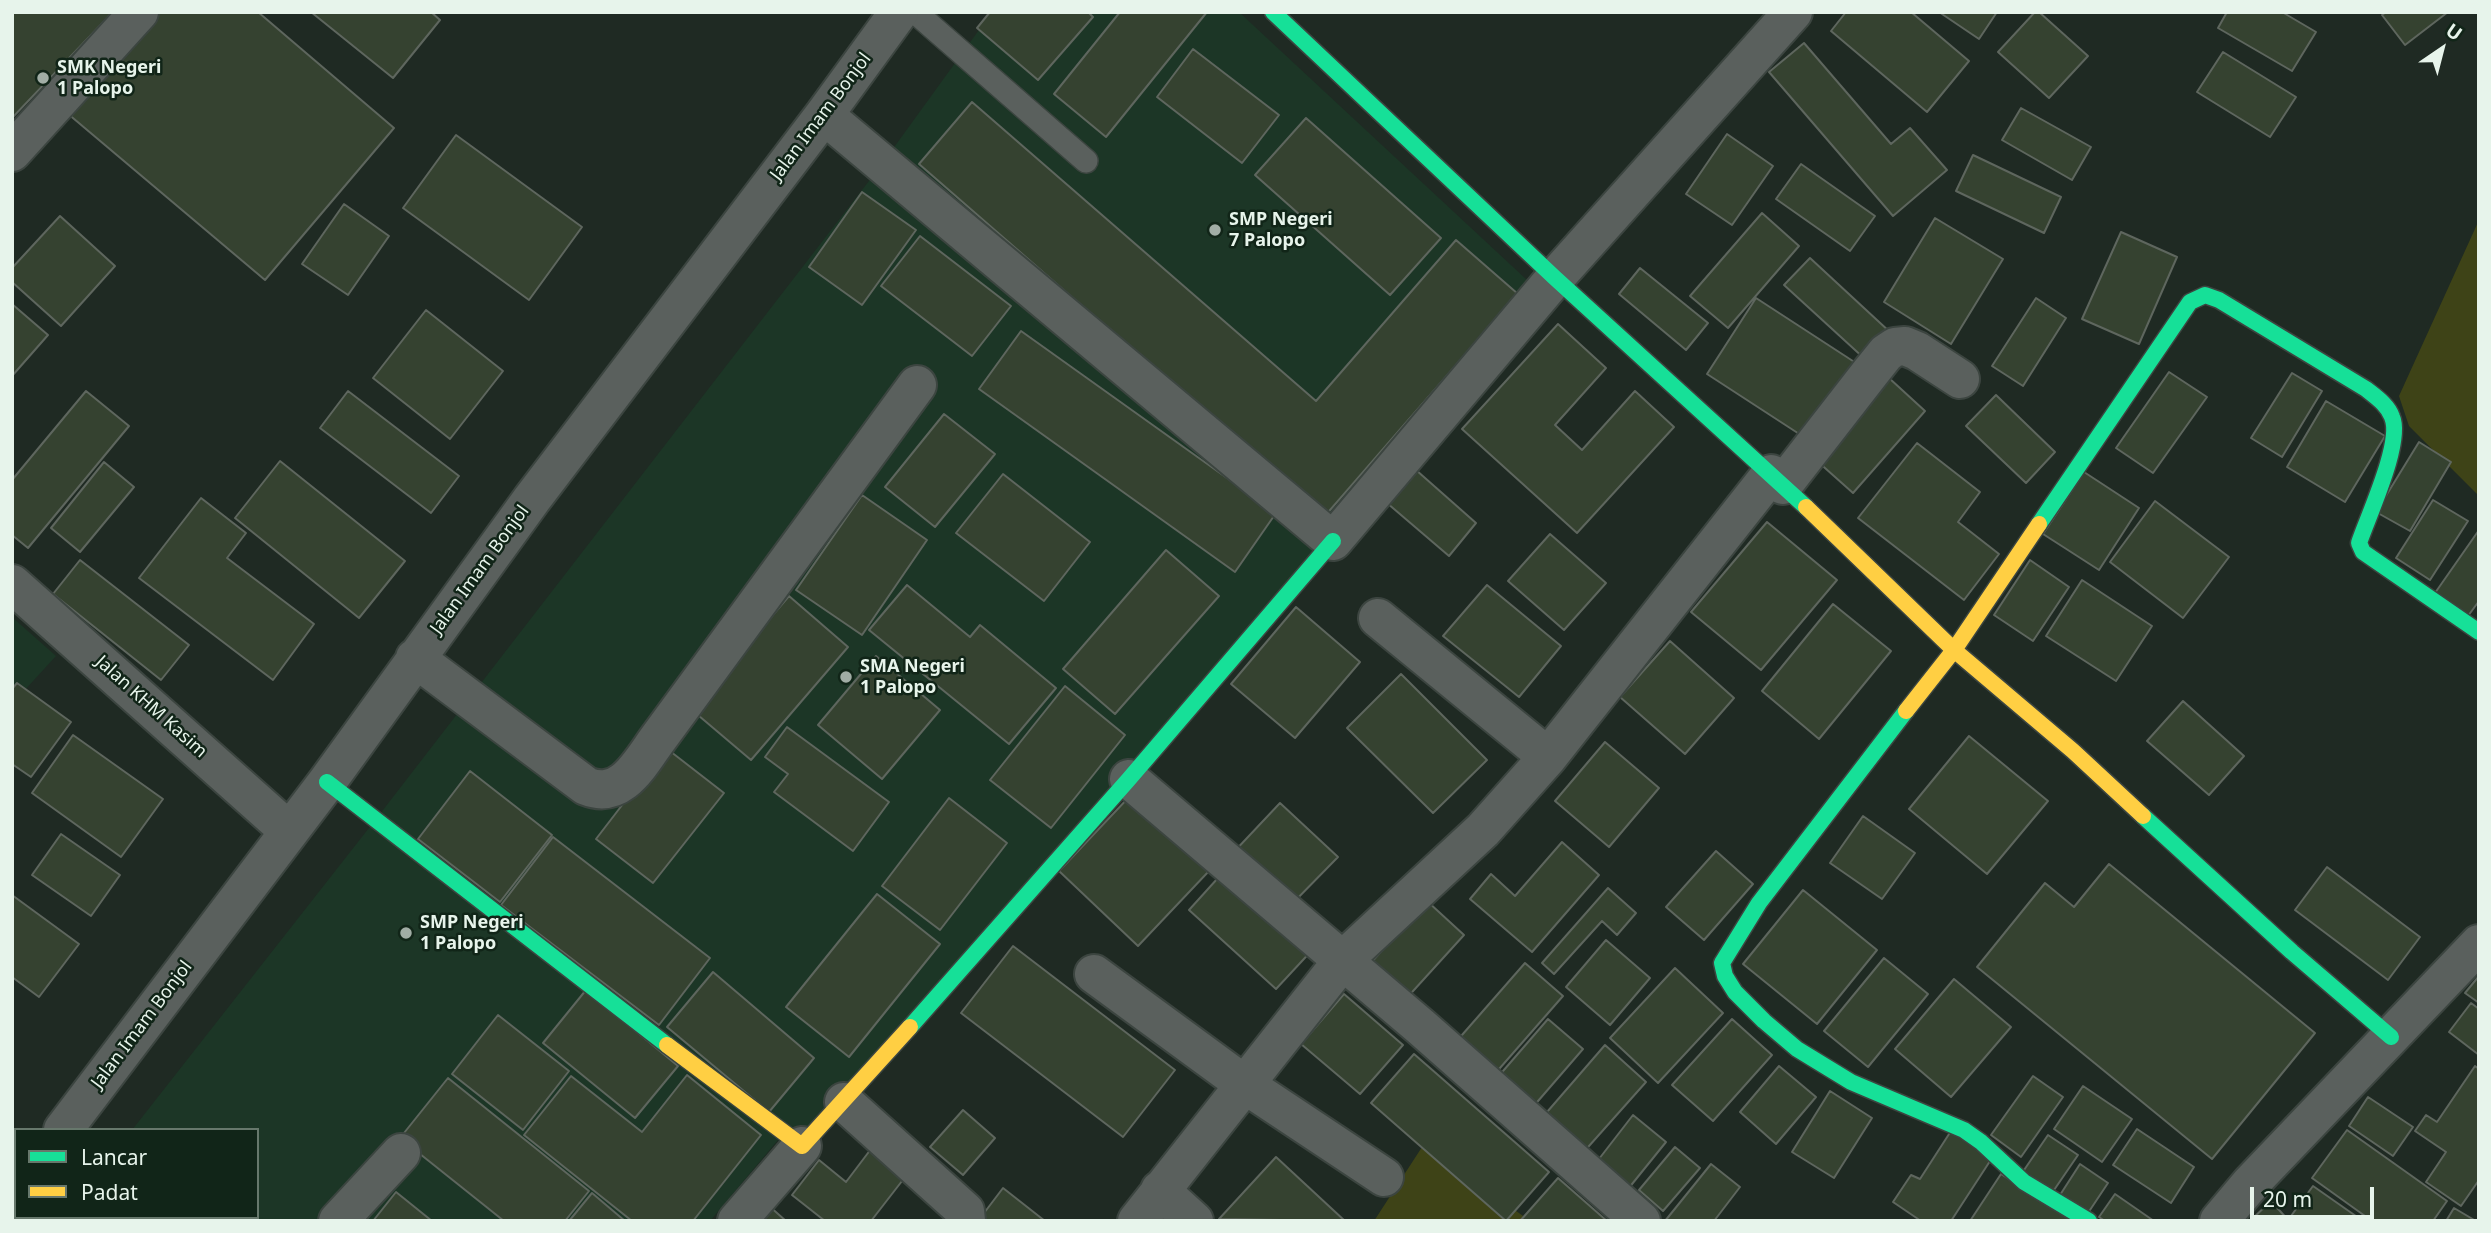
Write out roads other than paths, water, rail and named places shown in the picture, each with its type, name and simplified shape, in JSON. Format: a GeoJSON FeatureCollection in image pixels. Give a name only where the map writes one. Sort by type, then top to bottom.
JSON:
{"type":"FeatureCollection","features":[{"type":"Feature","properties":{"kind":"street"},"geometry":{"type":"LineString","coordinates":[[12,152],[139,12]]}},
{"type":"Feature","properties":{"kind":"street","name":"Jalan Imam Bonjol"},"geometry":{"type":"LineString","coordinates":[[65,1128],[327,782],[565,455],[824,115],[899,12]]}},
{"type":"Feature","properties":{"kind":"street"},"geometry":{"type":"LineString","coordinates":[[1273,12],[1555,278],[1777,480],[1954,650],[2073,751],[2292,952],[2391,1037]]}},
{"type":"Feature","properties":{"kind":"street"},"geometry":{"type":"LineString","coordinates":[[737,1221],[1129,779],[1555,278],[1793,12]]}},
{"type":"Feature","properties":{"kind":"street"},"geometry":{"type":"LineString","coordinates":[[824,115],[1333,541]]}},
{"type":"Feature","properties":{"kind":"street"},"geometry":{"type":"LineString","coordinates":[[2088,1221],[2024,1182],[1991,1150],[1963,1129],[1830,1072],[1795,1048],[1757,1014],[1722,973],[1722,963],[1730,946],[1847,785],[1954,650],[2190,302],[2205,295],[2219,300],[2354,382],[2383,403],[2394,421],[2393,444],[2359,543],[2363,552],[2479,632]]}},
{"type":"Feature","properties":{"kind":"street"},"geometry":{"type":"LineString","coordinates":[[1137,1221],[1343,960],[1483,830],[1548,757],[1777,480],[1886,353],[1895,347],[1905,346],[1960,379]]}},
{"type":"Feature","properties":{"kind":"street"},"geometry":{"type":"LineString","coordinates":[[415,659],[586,786],[606,791],[615,788],[624,782],[660,736],[916,385]]}},
{"type":"Feature","properties":{"kind":"street","name":"Jalan KHM Kasim"},"geometry":{"type":"LineString","coordinates":[[12,584],[289,831]]}},
{"type":"Feature","properties":{"kind":"street"},"geometry":{"type":"LineString","coordinates":[[1378,618],[1548,757]]}},
{"type":"Feature","properties":{"kind":"street"},"geometry":{"type":"LineString","coordinates":[[1129,779],[1343,960],[1641,1221]]}},
{"type":"Feature","properties":{"kind":"street"},"geometry":{"type":"LineString","coordinates":[[327,782],[611,1003],[802,1146]]}},
{"type":"Feature","properties":{"kind":"street"},"geometry":{"type":"LineString","coordinates":[[2219,1221],[2251,1183],[2479,944]]}},
{"type":"Feature","properties":{"kind":"street"},"geometry":{"type":"LineString","coordinates":[[1094,974],[1244,1084],[1384,1177]]}},
{"type":"Feature","properties":{"kind":"street"},"geometry":{"type":"LineString","coordinates":[[844,1102],[965,1211],[966,1221]]}},
{"type":"Feature","properties":{"kind":"street"},"geometry":{"type":"LineString","coordinates":[[338,1221],[401,1153]]}},
{"type":"Feature","properties":{"kind":"street"},"geometry":{"type":"LineString","coordinates":[[1160,1190],[1194,1221]]}},
{"type":"Feature","properties":{"kind":"lane"},"geometry":{"type":"LineString","coordinates":[[915,12],[1086,161]]}},
{"type":"Feature","properties":{"kind":"place","name":"SMK Negeri 1 Palopo"},"geometry":{"type":"Point","coordinates":[43,78]}},
{"type":"Feature","properties":{"kind":"place","name":"SMP Negeri 7 Palopo"},"geometry":{"type":"Point","coordinates":[1215,230]}},
{"type":"Feature","properties":{"kind":"place","name":"SMA Negeri 1 Palopo"},"geometry":{"type":"Point","coordinates":[846,677]}},
{"type":"Feature","properties":{"kind":"place","name":"SMP Negeri 1 Palopo"},"geometry":{"type":"Point","coordinates":[406,933]}}]}
